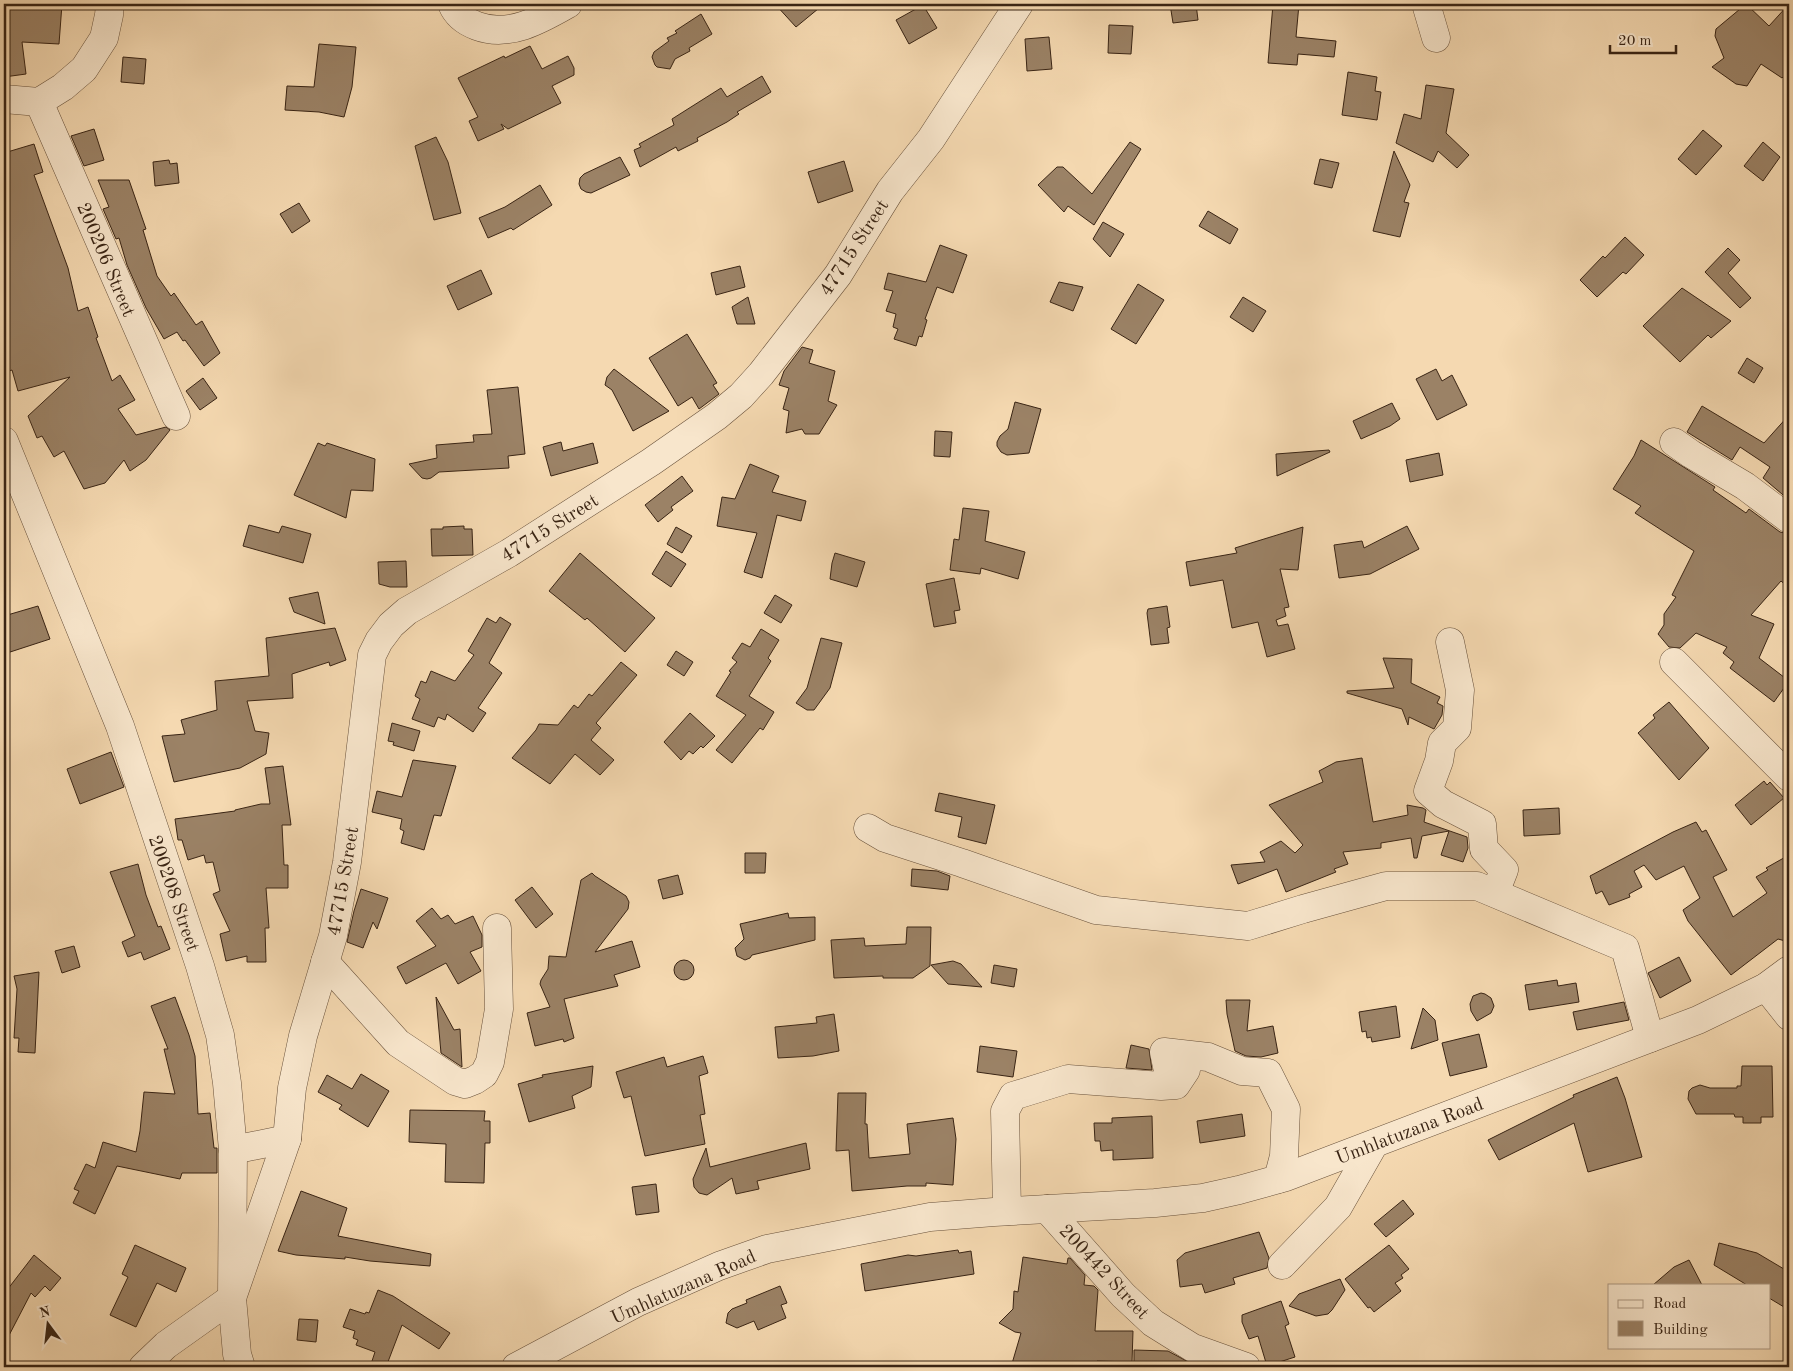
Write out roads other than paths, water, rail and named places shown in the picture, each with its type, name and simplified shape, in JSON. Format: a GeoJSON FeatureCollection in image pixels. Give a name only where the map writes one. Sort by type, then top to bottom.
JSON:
{"type":"FeatureCollection","features":[{"type":"Feature","properties":{"kind":"street"},"geometry":{"type":"LineString","coordinates":[[4,99],[39,102],[64,87],[84,68],[104,38],[110,4]]}},
{"type":"Feature","properties":{"kind":"street"},"geometry":{"type":"LineString","coordinates":[[452,4],[466,22],[489,30],[511,30],[543,18],[568,4]]}},
{"type":"Feature","properties":{"kind":"street","name":"47715 Street"},"geometry":{"type":"LineString","coordinates":[[232,1298],[287,1139],[292,1088],[303,1036],[333,936],[347,862],[372,655],[379,641],[407,611],[509,553],[651,462],[717,416],[741,396],[761,374],[838,275],[890,191],[931,139],[1019,4]]}},
{"type":"Feature","properties":{"kind":"street"},"geometry":{"type":"LineString","coordinates":[[1426,4],[1436,38]]}},
{"type":"Feature","properties":{"kind":"street","name":"200206 Street"},"geometry":{"type":"LineString","coordinates":[[39,102],[176,416]]}},
{"type":"Feature","properties":{"kind":"street","name":"200208 Street"},"geometry":{"type":"LineString","coordinates":[[4,441],[120,726],[200,966],[220,1035],[233,1150],[232,1298],[237,1354],[241,1367]]}},
{"type":"Feature","properties":{"kind":"street"},"geometry":{"type":"LineString","coordinates":[[1674,442],[1690,454],[1745,486],[1789,519]]}},
{"type":"Feature","properties":{"kind":"street"},"geometry":{"type":"LineString","coordinates":[[1450,642],[1460,690],[1457,728],[1442,743],[1428,791],[1443,804],[1482,824],[1484,849],[1504,870],[1496,894]]}},
{"type":"Feature","properties":{"kind":"street"},"geometry":{"type":"LineString","coordinates":[[1674,662],[1789,777]]}},
{"type":"Feature","properties":{"kind":"street"},"geometry":{"type":"LineString","coordinates":[[868,828],[885,838],[1096,910],[1248,926],[1386,886],[1477,886],[1624,948],[1650,1038]]}},
{"type":"Feature","properties":{"kind":"street"},"geometry":{"type":"LineString","coordinates":[[325,962],[398,1043],[455,1082],[465,1084],[476,1080],[484,1074],[490,1062],[500,1008],[497,928]]}},
{"type":"Feature","properties":{"kind":"street","name":"Umhlatuzana Road"},"geometry":{"type":"LineString","coordinates":[[516,1367],[638,1302],[719,1266],[767,1249],[930,1217],[1155,1203],[1203,1198],[1278,1179],[1698,1020],[1766,987],[1789,970]]}},
{"type":"Feature","properties":{"kind":"street"},"geometry":{"type":"LineString","coordinates":[[1766,987],[1789,1016]]}},
{"type":"Feature","properties":{"kind":"street"},"geometry":{"type":"LineString","coordinates":[[1007,1211],[1005,1111],[1013,1096],[1068,1078],[1162,1086],[1176,1085],[1186,1070],[1168,1071],[1164,1052],[1208,1057],[1242,1071],[1268,1073],[1286,1109],[1284,1156],[1278,1179]]}},
{"type":"Feature","properties":{"kind":"street"},"geometry":{"type":"LineString","coordinates":[[233,1150],[287,1139]]}},
{"type":"Feature","properties":{"kind":"street"},"geometry":{"type":"LineString","coordinates":[[1282,1264],[1338,1206],[1374,1144]]}},
{"type":"Feature","properties":{"kind":"street","name":"200442 Street"},"geometry":{"type":"LineString","coordinates":[[1047,1209],[1123,1295],[1189,1358],[1246,1367]]}},
{"type":"Feature","properties":{"kind":"street"},"geometry":{"type":"LineString","coordinates":[[143,1367],[166,1345],[232,1298]]}}]}
